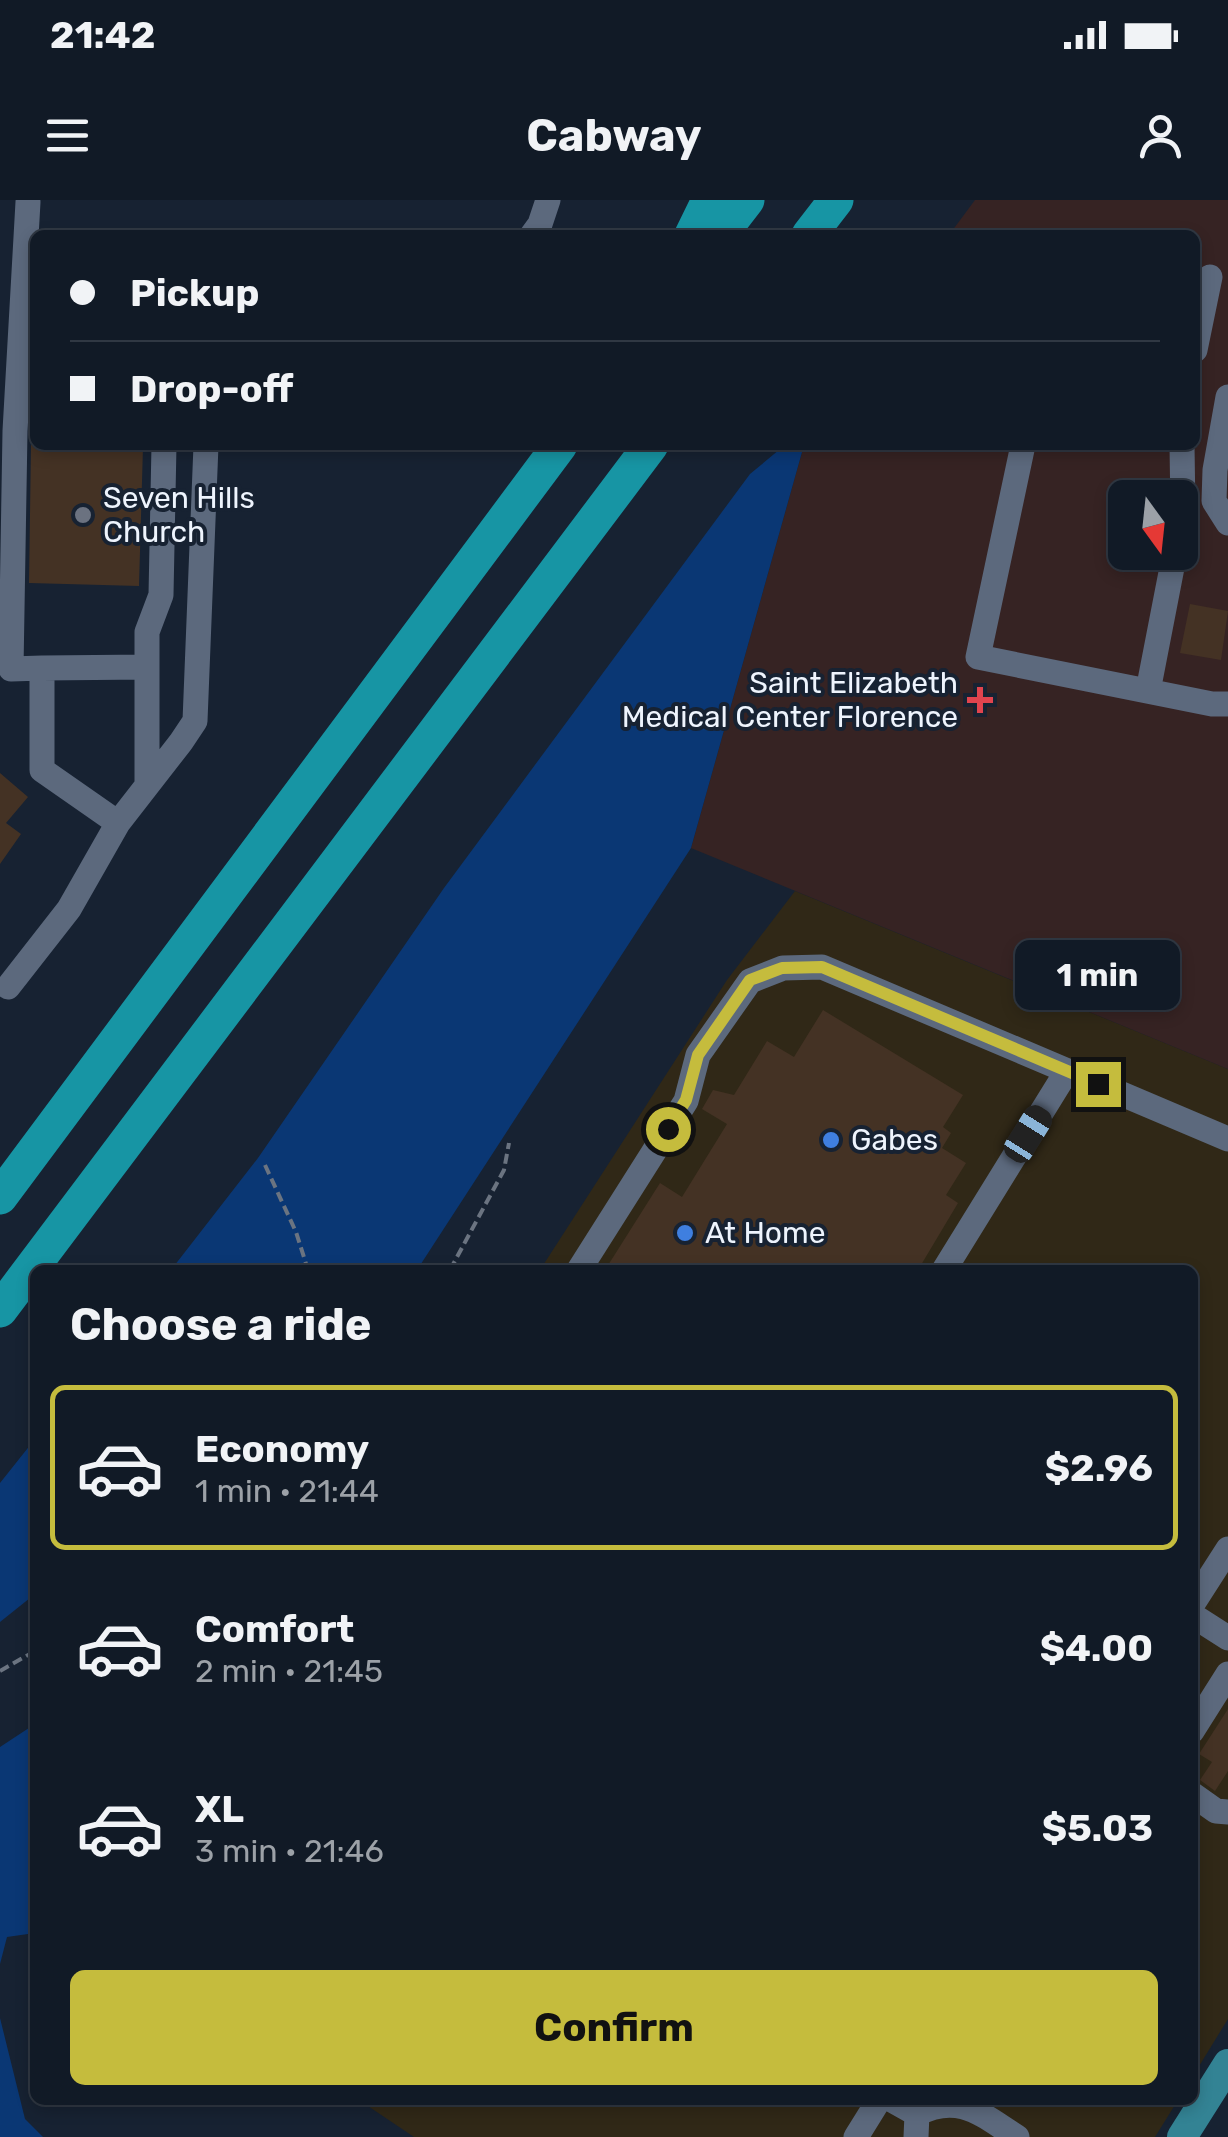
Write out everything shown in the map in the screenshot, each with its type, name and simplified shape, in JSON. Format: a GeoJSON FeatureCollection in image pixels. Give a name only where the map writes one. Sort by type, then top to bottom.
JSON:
{"type":"FeatureCollection","features":[{"type":"Feature","properties":{"kind":"highway"},"geometry":{"type":"LineString","coordinates":[[694,230],[708,200]]}},
{"type":"Feature","properties":{"kind":"highway"},"geometry":{"type":"LineString","coordinates":[[724,230],[746,200]]}},
{"type":"Feature","properties":{"kind":"highway"},"geometry":{"type":"LineString","coordinates":[[813,230],[836,200]]}},
{"type":"Feature","properties":{"kind":"highway"},"geometry":{"type":"LineString","coordinates":[[0,1197],[556,450]]}},
{"type":"Feature","properties":{"kind":"highway"},"geometry":{"type":"LineString","coordinates":[[34,1265],[647,450]]}},
{"type":"Feature","properties":{"kind":"highway"},"geometry":{"type":"LineString","coordinates":[[0,1310],[30,1270]]}},
{"type":"Feature","properties":{"kind":"main road"},"geometry":{"type":"LineString","coordinates":[[1182,2137],[1228,2064]]}},
{"type":"Feature","properties":{"kind":"street"},"geometry":{"type":"LineString","coordinates":[[536,230],[548,200]]}},
{"type":"Feature","properties":{"kind":"street"},"geometry":{"type":"LineString","coordinates":[[28,202],[7,455],[11,669],[147,667]]}},
{"type":"Feature","properties":{"kind":"street"},"geometry":{"type":"LineString","coordinates":[[1200,327],[1211,277]]}},
{"type":"Feature","properties":{"kind":"street"},"geometry":{"type":"LineString","coordinates":[[1228,398],[1215,470],[1214,501],[1228,524]]}},
{"type":"Feature","properties":{"kind":"street"},"geometry":{"type":"LineString","coordinates":[[147,786],[147,632],[160,595],[164,450]]}},
{"type":"Feature","properties":{"kind":"street"},"geometry":{"type":"LineString","coordinates":[[8,988],[69,909],[118,822],[195,720],[206,450]]}},
{"type":"Feature","properties":{"kind":"street"},"geometry":{"type":"LineString","coordinates":[[1022,450],[978,658],[1228,704]]}},
{"type":"Feature","properties":{"kind":"street"},"geometry":{"type":"LineString","coordinates":[[1182,450],[1183,480]]}},
{"type":"Feature","properties":{"kind":"street"},"geometry":{"type":"LineString","coordinates":[[1148,691],[1172,570]]}},
{"type":"Feature","properties":{"kind":"street"},"geometry":{"type":"LineString","coordinates":[[160,595],[200,595]]}},
{"type":"Feature","properties":{"kind":"street"},"geometry":{"type":"LineString","coordinates":[[42,668],[42,770],[118,822]]}},
{"type":"Feature","properties":{"kind":"street"},"geometry":{"type":"LineString","coordinates":[[583,1265],[686,1100],[698,1055],[750,980],[782,968],[822,967],[1228,1139]]}},
{"type":"Feature","properties":{"kind":"street"},"geometry":{"type":"LineString","coordinates":[[947,1265],[1067,1070]]}},
{"type":"Feature","properties":{"kind":"street"},"geometry":{"type":"LineString","coordinates":[[1198,1597],[1228,1550]]}},
{"type":"Feature","properties":{"kind":"street"},"geometry":{"type":"LineString","coordinates":[[1198,1619],[1228,1638]]}},
{"type":"Feature","properties":{"kind":"street"},"geometry":{"type":"LineString","coordinates":[[1198,1722],[1228,1674]]}},
{"type":"Feature","properties":{"kind":"street"},"geometry":{"type":"LineString","coordinates":[[1198,1798],[1216,1811],[1228,1812]]}},
{"type":"Feature","properties":{"kind":"street"},"geometry":{"type":"LineString","coordinates":[[856,2137],[876,2105]]}},
{"type":"Feature","properties":{"kind":"street"},"geometry":{"type":"LineString","coordinates":[[897,2105],[917,2126],[935,2106],[948,2105]]}},
{"type":"Feature","properties":{"kind":"street"},"geometry":{"type":"LineString","coordinates":[[964,2105],[1016,2137]]}},
{"type":"Feature","properties":{"kind":"path"},"geometry":{"type":"LineString","coordinates":[[453,1265],[504,1170],[509,1143]]}},
{"type":"Feature","properties":{"kind":"path"},"geometry":{"type":"LineString","coordinates":[[265,1165],[296,1232],[306,1265]]}},
{"type":"Feature","properties":{"kind":"path"},"geometry":{"type":"LineString","coordinates":[[0,1671],[30,1655]]}},
{"type":"Feature","properties":{"kind":"shaded area","name":"Saint Elizabeth Medical Center Florence"},"geometry":{"type":"Polygon","coordinates":[[[975,200],[1228,200],[1228,1069],[691,848],[803,450],[1200,450],[1200,230],[953,230],[975,200]]]}},
{"type":"Feature","properties":{"kind":"shaded area"},"geometry":{"type":"Polygon","coordinates":[[[779,450],[803,450],[691,848],[420,1265],[175,1265],[258,1158],[444,888],[750,474],[779,450]]]}},
{"type":"Feature","properties":{"kind":"shaded area"},"geometry":{"type":"Polygon","coordinates":[[[795,891],[1228,1069],[1228,2019],[1198,2068],[1198,1265],[543,1265],[727,980],[795,891]]]}},
{"type":"Feature","properties":{"kind":"shaded area"},"geometry":{"type":"Polygon","coordinates":[[[30,1445],[30,1598],[0,1622],[0,1483],[30,1445]]]}},
{"type":"Feature","properties":{"kind":"shaded area"},"geometry":{"type":"Polygon","coordinates":[[[30,1727],[30,1934],[7,1937],[0,1964],[0,1747],[30,1727]]]}},
{"type":"Feature","properties":{"kind":"shaded area"},"geometry":{"type":"Polygon","coordinates":[[[0,2018],[25,2119],[43,2137],[0,2137],[0,2018]]]}},
{"type":"Feature","properties":{"kind":"shaded area"},"geometry":{"type":"Polygon","coordinates":[[[366,2105],[1175,2105],[1155,2137],[414,2137],[366,2105]]]}},
{"type":"Feature","properties":{"kind":"building","name":"Seven Hills Church"},"geometry":{"type":"Polygon","coordinates":[[[31,450],[143,450],[139,586],[29,583],[31,450]]]}},
{"type":"Feature","properties":{"kind":"building"},"geometry":{"type":"Polygon","coordinates":[[[1190,604],[1228,611],[1221,660],[1180,653],[1190,604]]]}},
{"type":"Feature","properties":{"kind":"building"},"geometry":{"type":"Polygon","coordinates":[[[0,773],[28,797],[6,823],[21,834],[0,864],[0,773]]]}},
{"type":"Feature","properties":{"kind":"building","name":"Gabes"},"geometry":{"type":"Polygon","coordinates":[[[823,1010],[963,1095],[943,1127],[951,1133],[942,1148],[966,1163],[946,1195],[958,1203],[921,1265],[608,1265],[660,1183],[682,1197],[727,1124],[702,1109],[713,1090],[734,1095],[767,1041],[794,1057],[823,1010]]]}},
{"type":"Feature","properties":{"kind":"building"},"geometry":{"type":"Polygon","coordinates":[[[1228,1709],[1228,1771],[1215,1791],[1200,1780],[1212,1762],[1199,1754],[1228,1709]]]}},
{"type":"Feature","properties":{"kind":"place","name":"Seven Hills Church"},"geometry":{"type":"Point","coordinates":[83,515]}},
{"type":"Feature","properties":{"kind":"place","name":"Saint Elizabeth Medical Center Florence"},"geometry":{"type":"Point","coordinates":[980,700]}},
{"type":"Feature","properties":{"kind":"place","name":"Gabes"},"geometry":{"type":"Point","coordinates":[831,1140]}},
{"type":"Feature","properties":{"kind":"place","name":"At Home"},"geometry":{"type":"Point","coordinates":[685,1233]}},
{"type":"Feature","properties":{"kind":"route"},"geometry":{"type":"LineString","coordinates":[[668,1129],[686,1100],[698,1055],[750,980],[782,968],[822,967],[1098,1084]]}}]}
